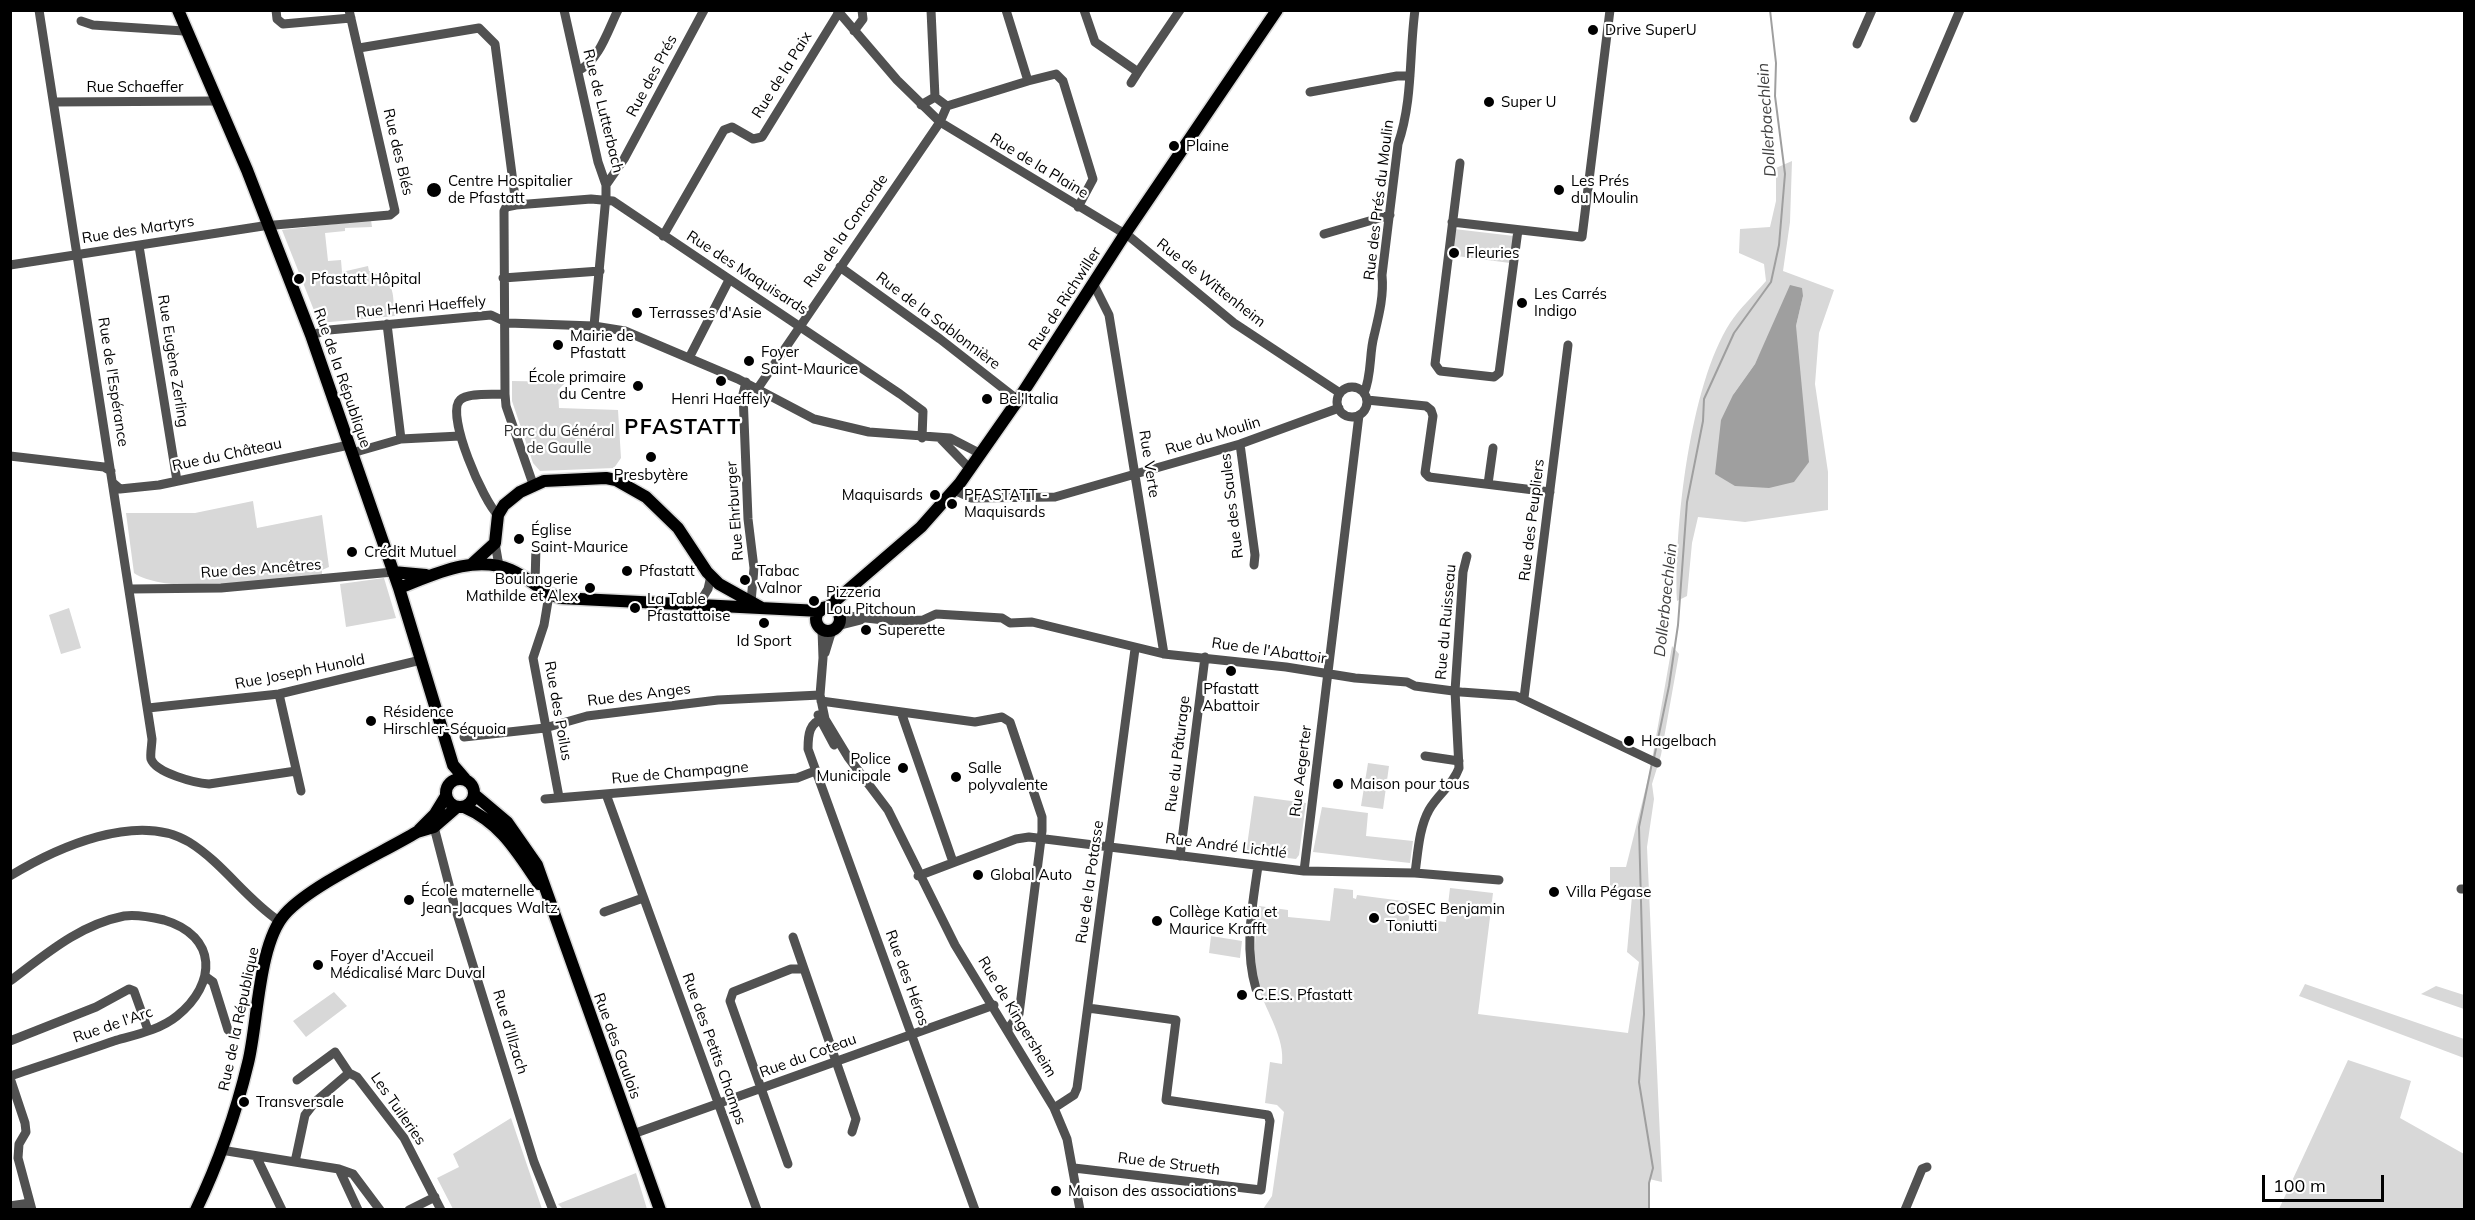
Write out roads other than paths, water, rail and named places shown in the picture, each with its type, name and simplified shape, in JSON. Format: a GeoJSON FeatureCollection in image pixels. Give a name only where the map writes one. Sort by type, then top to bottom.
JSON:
{"type":"FeatureCollection","features":[{"type":"Feature","properties":{"kind":"main road","name":"Rue de la République"},"geometry":{"type":"LineString","coordinates":[[178,10],[184,31],[270,226],[311,334],[399,588],[453,765],[465,779]]}},
{"type":"Feature","properties":{"kind":"main road","name":"Rue de Richwiller"},"geometry":{"type":"LineString","coordinates":[[829,619],[855,585],[921,526],[957,487],[1018,400],[1125,234],[1277,10]]}},
{"type":"Feature","properties":{"kind":"main road"},"geometry":{"type":"LineString","coordinates":[[472,564],[495,543],[498,515],[504,505],[533,484],[544,481],[606,478],[634,490],[664,513],[711,576],[730,591],[763,609]]}},
{"type":"Feature","properties":{"kind":"main road"},"geometry":{"type":"LineString","coordinates":[[399,588],[426,575],[472,564],[499,566],[535,584],[549,595],[560,598],[763,609],[798,612],[829,619]]}},
{"type":"Feature","properties":{"kind":"main road"},"geometry":{"type":"LineString","coordinates":[[393,572],[426,575]]}},
{"type":"Feature","properties":{"kind":"main road","name":"Rue de la République"},"geometry":{"type":"LineString","coordinates":[[450,783],[453,765]]}},
{"type":"Feature","properties":{"kind":"main road"},"geometry":{"type":"LineString","coordinates":[[457,779],[465,779],[473,785],[475,795],[471,802],[461,807],[450,803],[446,796],[450,783],[457,779]]}},
{"type":"Feature","properties":{"kind":"main road","name":"Rue des Gaulois"},"geometry":{"type":"LineString","coordinates":[[475,795],[519,836],[537,865],[545,894],[660,1209]]}},
{"type":"Feature","properties":{"kind":"main road","name":"Rue de la République"},"geometry":{"type":"LineString","coordinates":[[417,832],[435,814],[446,796]]}},
{"type":"Feature","properties":{"kind":"main road","name":"Rue de la République"},"geometry":{"type":"LineString","coordinates":[[196,1209],[221,1150],[249,1062],[267,951],[279,921],[309,894],[417,832],[434,827],[461,807]]}},
{"type":"Feature","properties":{"kind":"main road","name":"Rue des Gaulois"},"geometry":{"type":"LineString","coordinates":[[461,807],[490,820],[503,832],[545,894]]}},
{"type":"Feature","properties":{"kind":"street","name":"Rue de l'Espérance"},"geometry":{"type":"LineString","coordinates":[[39,10],[148,708],[152,739],[151,758],[158,768],[197,783],[209,784],[296,771]]}},
{"type":"Feature","properties":{"kind":"street"},"geometry":{"type":"LineString","coordinates":[[276,10],[277,19],[283,24],[350,14]]}},
{"type":"Feature","properties":{"kind":"street","name":"Rue de Lutterbach"},"geometry":{"type":"LineString","coordinates":[[564,10],[598,162],[606,185],[594,326]]}},
{"type":"Feature","properties":{"kind":"street"},"geometry":{"type":"LineString","coordinates":[[578,71],[587,67],[594,57],[618,10]]}},
{"type":"Feature","properties":{"kind":"street","name":"Rue des Prés"},"geometry":{"type":"LineString","coordinates":[[606,185],[624,159],[704,10]]}},
{"type":"Feature","properties":{"kind":"street"},"geometry":{"type":"LineString","coordinates":[[854,31],[863,19],[862,10]]}},
{"type":"Feature","properties":{"kind":"street"},"geometry":{"type":"LineString","coordinates":[[931,10],[935,97]]}},
{"type":"Feature","properties":{"kind":"street"},"geometry":{"type":"LineString","coordinates":[[1006,10],[1028,81]]}},
{"type":"Feature","properties":{"kind":"street"},"geometry":{"type":"LineString","coordinates":[[1084,10],[1095,42],[1138,72]]}},
{"type":"Feature","properties":{"kind":"street"},"geometry":{"type":"LineString","coordinates":[[1131,83],[1180,10]]}},
{"type":"Feature","properties":{"kind":"street","name":"Rue des Prés du Moulin"},"geometry":{"type":"LineString","coordinates":[[1365,396],[1378,323],[1390,215],[1410,76],[1415,10]]}},
{"type":"Feature","properties":{"kind":"street"},"geometry":{"type":"LineString","coordinates":[[1452,222],[1582,237],[1610,10]]}},
{"type":"Feature","properties":{"kind":"street"},"geometry":{"type":"LineString","coordinates":[[1857,44],[1872,10]]}},
{"type":"Feature","properties":{"kind":"street"},"geometry":{"type":"LineString","coordinates":[[1914,118],[1960,10]]}},
{"type":"Feature","properties":{"kind":"street","name":"Rue de la Plaine"},"geometry":{"type":"LineString","coordinates":[[838,11],[921,105],[940,122],[1125,234]]}},
{"type":"Feature","properties":{"kind":"street","name":"Rue de la Paix"},"geometry":{"type":"LineString","coordinates":[[663,236],[724,130],[732,127],[753,139],[762,137],[838,11]]}},
{"type":"Feature","properties":{"kind":"street","name":"Rue des Blés"},"geometry":{"type":"LineString","coordinates":[[270,226],[390,215],[395,211],[350,14]]}},
{"type":"Feature","properties":{"kind":"street"},"geometry":{"type":"LineString","coordinates":[[81,21],[93,25],[184,31]]}},
{"type":"Feature","properties":{"kind":"street"},"geometry":{"type":"LineString","coordinates":[[359,48],[479,28],[495,44],[516,205]]}},
{"type":"Feature","properties":{"kind":"street"},"geometry":{"type":"LineString","coordinates":[[940,122],[947,106],[1056,74],[1063,81],[1093,179],[1078,207]]}},
{"type":"Feature","properties":{"kind":"street"},"geometry":{"type":"LineString","coordinates":[[1310,92],[1396,76],[1410,76]]}},
{"type":"Feature","properties":{"kind":"street"},"geometry":{"type":"LineString","coordinates":[[921,105],[935,97]]}},
{"type":"Feature","properties":{"kind":"street"},"geometry":{"type":"LineString","coordinates":[[935,97],[947,106]]}},
{"type":"Feature","properties":{"kind":"street","name":"Rue Schaeffer"},"geometry":{"type":"LineString","coordinates":[[54,102],[216,101]]}},
{"type":"Feature","properties":{"kind":"street","name":"Rue de la Concorde"},"geometry":{"type":"LineString","coordinates":[[758,388],[940,122]]}},
{"type":"Feature","properties":{"kind":"street"},"geometry":{"type":"LineString","coordinates":[[1460,163],[1435,364],[1440,370],[1494,377],[1499,373],[1518,230]]}},
{"type":"Feature","properties":{"kind":"street"},"geometry":{"type":"LineString","coordinates":[[533,484],[506,406],[504,211],[506,207],[516,205],[606,199]]}},
{"type":"Feature","properties":{"kind":"street","name":"Rue des Maquisards"},"geometry":{"type":"LineString","coordinates":[[606,199],[799,325],[922,411],[922,438]]}},
{"type":"Feature","properties":{"kind":"street"},"geometry":{"type":"LineString","coordinates":[[1324,234],[1390,215]]}},
{"type":"Feature","properties":{"kind":"street","name":"Rue des Martyrs"},"geometry":{"type":"LineString","coordinates":[[10,265],[270,226]]}},
{"type":"Feature","properties":{"kind":"street","name":"Rue de Wittenheim"},"geometry":{"type":"LineString","coordinates":[[1125,234],[1233,323],[1340,393]]}},
{"type":"Feature","properties":{"kind":"street","name":"Rue Eugène Zerling"},"geometry":{"type":"LineString","coordinates":[[139,246],[177,481]]}},
{"type":"Feature","properties":{"kind":"street","name":"Rue de la Sablonnière"},"geometry":{"type":"LineString","coordinates":[[840,267],[940,339],[1018,400]]}},
{"type":"Feature","properties":{"kind":"street"},"geometry":{"type":"LineString","coordinates":[[503,278],[600,271]]}},
{"type":"Feature","properties":{"kind":"street"},"geometry":{"type":"LineString","coordinates":[[689,357],[729,280]]}},
{"type":"Feature","properties":{"kind":"street","name":"Rue Verte"},"geometry":{"type":"LineString","coordinates":[[1093,283],[1109,315],[1164,654]]}},
{"type":"Feature","properties":{"kind":"street","name":"Rue Henri Haeffely"},"geometry":{"type":"LineString","coordinates":[[311,334],[387,324],[491,315],[508,323],[594,326],[625,331],[746,382],[814,419],[869,432],[955,440],[979,453]]}},
{"type":"Feature","properties":{"kind":"street"},"geometry":{"type":"LineString","coordinates":[[387,324],[401,439]]}},
{"type":"Feature","properties":{"kind":"street","name":"Rue des Peupliers"},"geometry":{"type":"LineString","coordinates":[[1524,698],[1568,345]]}},
{"type":"Feature","properties":{"kind":"street","name":"Rue Ehrburger"},"geometry":{"type":"LineString","coordinates":[[746,382],[743,394],[747,497],[754,568],[751,602]]}},
{"type":"Feature","properties":{"kind":"street"},"geometry":{"type":"LineString","coordinates":[[1359,415],[1345,415],[1337,401],[1340,393],[1352,387],[1365,396],[1426,406],[1431,410],[1433,416],[1425,473],[1429,477],[1550,492]]}},
{"type":"Feature","properties":{"kind":"street"},"geometry":{"type":"LineString","coordinates":[[498,515],[460,436],[455,411],[457,402],[464,398],[505,394]]}},
{"type":"Feature","properties":{"kind":"street"},"geometry":{"type":"LineString","coordinates":[[1328,674],[1359,415],[1365,409],[1365,396]]}},
{"type":"Feature","properties":{"kind":"street","name":"Rue du Moulin"},"geometry":{"type":"LineString","coordinates":[[957,487],[971,498],[1050,498],[1240,444],[1339,408]]}},
{"type":"Feature","properties":{"kind":"street","name":"Rue du Château"},"geometry":{"type":"LineString","coordinates":[[113,483],[120,489],[177,481],[401,439],[460,436]]}},
{"type":"Feature","properties":{"kind":"street"},"geometry":{"type":"LineString","coordinates":[[941,439],[969,468]]}},
{"type":"Feature","properties":{"kind":"street","name":"Rue des Saules"},"geometry":{"type":"LineString","coordinates":[[1240,444],[1255,555],[1254,565]]}},
{"type":"Feature","properties":{"kind":"street"},"geometry":{"type":"LineString","coordinates":[[1488,484],[1493,448]]}},
{"type":"Feature","properties":{"kind":"street"},"geometry":{"type":"LineString","coordinates":[[10,456],[104,467],[111,471]]}},
{"type":"Feature","properties":{"kind":"street"},"geometry":{"type":"LineString","coordinates":[[495,543],[499,566]]}},
{"type":"Feature","properties":{"kind":"street"},"geometry":{"type":"LineString","coordinates":[[535,584],[536,546]]}},
{"type":"Feature","properties":{"kind":"street","name":"Rue du Ruisseau"},"geometry":{"type":"LineString","coordinates":[[1459,761],[1455,691],[1463,572],[1467,556]]}},
{"type":"Feature","properties":{"kind":"street","name":"Rue des Ancêtres"},"geometry":{"type":"LineString","coordinates":[[130,589],[220,588],[393,572]]}},
{"type":"Feature","properties":{"kind":"street"},"geometry":{"type":"LineString","coordinates":[[697,607],[708,589],[711,576]]}},
{"type":"Feature","properties":{"kind":"street","name":"Rue des Poilus"},"geometry":{"type":"LineString","coordinates":[[549,595],[544,625],[533,658],[559,797]]}},
{"type":"Feature","properties":{"kind":"street","name":"Rue de l'Abattoir"},"geometry":{"type":"LineString","coordinates":[[829,619],[923,620],[936,614],[990,617],[1010,623],[1032,622],[1108,639],[1135,649],[1164,654],[1407,682],[1415,686],[1455,691],[1496,693],[1524,698],[1573,725],[1657,763]]}},
{"type":"Feature","properties":{"kind":"street","name":"Rue des Héros"},"geometry":{"type":"LineString","coordinates":[[829,619],[820,698],[816,704],[822,721],[809,731],[808,749],[975,1209]]}},
{"type":"Feature","properties":{"kind":"street","name":"Rue de la Potasse"},"geometry":{"type":"LineString","coordinates":[[1054,1108],[1074,1095],[1077,1089],[1135,649]]}},
{"type":"Feature","properties":{"kind":"street","name":"Rue du Pâturage"},"geometry":{"type":"LineString","coordinates":[[1180,856],[1205,657]]}},
{"type":"Feature","properties":{"kind":"street","name":"Rue Joseph Hunold"},"geometry":{"type":"LineString","coordinates":[[148,708],[279,694],[421,660]]}},
{"type":"Feature","properties":{"kind":"street","name":"Rue Aegerter"},"geometry":{"type":"LineString","coordinates":[[1304,871],[1328,674]]}},
{"type":"Feature","properties":{"kind":"street"},"geometry":{"type":"LineString","coordinates":[[279,694],[301,791]]}},
{"type":"Feature","properties":{"kind":"street","name":"Rue des Anges"},"geometry":{"type":"LineString","coordinates":[[464,737],[545,728],[587,716],[718,700],[820,698],[975,722],[1002,717],[1010,722],[1042,817],[1042,838]]}},
{"type":"Feature","properties":{"kind":"street"},"geometry":{"type":"LineString","coordinates":[[901,712],[953,862]]}},
{"type":"Feature","properties":{"kind":"street","name":"Rue de Kingersheim"},"geometry":{"type":"LineString","coordinates":[[822,721],[886,811],[955,945],[994,1005],[1054,1108],[1067,1139],[1080,1209]]}},
{"type":"Feature","properties":{"kind":"street"},"geometry":{"type":"LineString","coordinates":[[1415,873],[1425,818],[1433,804],[1455,780],[1459,761],[1425,756]]}},
{"type":"Feature","properties":{"kind":"street","name":"Rue de Champagne"},"geometry":{"type":"LineString","coordinates":[[545,799],[796,778],[815,771]]}},
{"type":"Feature","properties":{"kind":"street","name":"Rue des Petits Champs"},"geometry":{"type":"LineString","coordinates":[[606,794],[757,1209]]}},
{"type":"Feature","properties":{"kind":"street","name":"Rue d'Illzach"},"geometry":{"type":"LineString","coordinates":[[434,827],[454,904],[534,1162],[553,1209]]}},
{"type":"Feature","properties":{"kind":"street"},"geometry":{"type":"LineString","coordinates":[[10,876],[39,859],[93,837],[146,831],[170,835],[188,842],[206,855],[279,921]]}},
{"type":"Feature","properties":{"kind":"street"},"geometry":{"type":"LineString","coordinates":[[1008,1029],[1019,1014],[1042,838]]}},
{"type":"Feature","properties":{"kind":"street","name":"Rue André Lichtlé"},"geometry":{"type":"LineString","coordinates":[[918,876],[1016,839],[1042,838],[1304,871],[1415,873],[1499,880]]}},
{"type":"Feature","properties":{"kind":"street"},"geometry":{"type":"LineString","coordinates":[[1256,989],[1251,973],[1249,931],[1257,866]]}},
{"type":"Feature","properties":{"kind":"street"},"geometry":{"type":"LineString","coordinates":[[604,912],[643,898]]}},
{"type":"Feature","properties":{"kind":"street"},"geometry":{"type":"LineString","coordinates":[[10,981],[79,931],[126,916],[149,916],[173,923],[192,934],[205,955],[206,977],[213,982],[228,1030]]}},
{"type":"Feature","properties":{"kind":"street"},"geometry":{"type":"LineString","coordinates":[[793,937],[803,963],[802,969],[856,1119],[852,1132]]}},
{"type":"Feature","properties":{"kind":"street"},"geometry":{"type":"LineString","coordinates":[[788,1164],[730,996],[733,992],[791,969],[802,969]]}},
{"type":"Feature","properties":{"kind":"street","name":"Rue de l'Arc"},"geometry":{"type":"LineString","coordinates":[[10,1077],[148,1030],[176,1017],[189,1005],[206,977]]}},
{"type":"Feature","properties":{"kind":"street"},"geometry":{"type":"LineString","coordinates":[[10,1041],[96,1007],[129,989],[134,991],[148,1030]]}},
{"type":"Feature","properties":{"kind":"street","name":"Rue du Coteau"},"geometry":{"type":"LineString","coordinates":[[633,1134],[994,1005]]}},
{"type":"Feature","properties":{"kind":"street","name":"Rue de Strueth"},"geometry":{"type":"LineString","coordinates":[[1074,1168],[1261,1190],[1270,1120],[1268,1115],[1166,1100],[1176,1020],[1088,1008]]}},
{"type":"Feature","properties":{"kind":"street","name":"Les Tuileries"},"geometry":{"type":"LineString","coordinates":[[297,1080],[335,1052],[349,1073],[357,1077],[404,1138],[441,1209]]}},
{"type":"Feature","properties":{"kind":"street","name":"Les Tuileries"},"geometry":{"type":"LineString","coordinates":[[294,1162],[305,1115],[315,1102],[349,1073]]}},
{"type":"Feature","properties":{"kind":"street"},"geometry":{"type":"LineString","coordinates":[[10,1077],[25,1124],[26,1132],[19,1144],[18,1158],[31,1206],[10,1206]]}},
{"type":"Feature","properties":{"kind":"street"},"geometry":{"type":"LineString","coordinates":[[221,1150],[339,1169],[353,1174],[380,1209]]}},
{"type":"Feature","properties":{"kind":"street"},"geometry":{"type":"LineString","coordinates":[[256,1156],[282,1209]]}},
{"type":"Feature","properties":{"kind":"street"},"geometry":{"type":"LineString","coordinates":[[1905,1209],[1922,1169],[1927,1167]]}},
{"type":"Feature","properties":{"kind":"street"},"geometry":{"type":"LineString","coordinates":[[339,1169],[358,1209]]}},
{"type":"Feature","properties":{"kind":"street"},"geometry":{"type":"LineString","coordinates":[[409,1209],[435,1197]]}},
{"type":"Feature","properties":{"kind":"waterway","name":"Dollerbaechlein"},"geometry":{"type":"LineString","coordinates":[[1654,758],[1669,686],[1678,625],[1687,502],[1703,421],[1704,399],[1734,333],[1771,282],[1779,245],[1785,174],[1775,96],[1776,63],[1770,10]]}},
{"type":"Feature","properties":{"kind":"waterway","name":"Dollerbaechlein"},"geometry":{"type":"LineString","coordinates":[[1649,1210],[1649,1183],[1653,1168],[1639,1082],[1644,1014],[1639,827],[1652,763]]}},
{"type":"Feature","properties":{"kind":"place","name":"Drive SuperU"},"geometry":{"type":"Point","coordinates":[1593,30]}},
{"type":"Feature","properties":{"kind":"place","name":"Super U"},"geometry":{"type":"Point","coordinates":[1489,102]}},
{"type":"Feature","properties":{"kind":"place","name":"Plaine"},"geometry":{"type":"Point","coordinates":[1174,146]}},
{"type":"Feature","properties":{"kind":"place","name":"Centre Hospitalier de Pfastatt"},"geometry":{"type":"Point","coordinates":[434,190]}},
{"type":"Feature","properties":{"kind":"place","name":"Les Prés du Moulin"},"geometry":{"type":"Point","coordinates":[1559,190]}},
{"type":"Feature","properties":{"kind":"place","name":"Fleuries"},"geometry":{"type":"Point","coordinates":[1454,253]}},
{"type":"Feature","properties":{"kind":"place","name":"Pfastatt Hôpital"},"geometry":{"type":"Point","coordinates":[299,279]}},
{"type":"Feature","properties":{"kind":"place","name":"Les Carrés Indigo"},"geometry":{"type":"Point","coordinates":[1522,303]}},
{"type":"Feature","properties":{"kind":"place","name":"Terrasses d'Asie"},"geometry":{"type":"Point","coordinates":[637,313]}},
{"type":"Feature","properties":{"kind":"place","name":"Mairie de Pfastatt"},"geometry":{"type":"Point","coordinates":[558,345]}},
{"type":"Feature","properties":{"kind":"place","name":"Foyer Saint-Maurice"},"geometry":{"type":"Point","coordinates":[749,361]}},
{"type":"Feature","properties":{"kind":"place","name":"Henri Haeffely"},"geometry":{"type":"Point","coordinates":[721,381]}},
{"type":"Feature","properties":{"kind":"place","name":"École primaire du Centre"},"geometry":{"type":"Point","coordinates":[638,386]}},
{"type":"Feature","properties":{"kind":"place","name":"Bel'Italia"},"geometry":{"type":"Point","coordinates":[987,399]}},
{"type":"Feature","properties":{"kind":"place","name":"Presbytère"},"geometry":{"type":"Point","coordinates":[651,457]}},
{"type":"Feature","properties":{"kind":"place","name":"Maquisards"},"geometry":{"type":"Point","coordinates":[935,495]}},
{"type":"Feature","properties":{"kind":"place","name":"PFASTATT - Maquisards"},"geometry":{"type":"Point","coordinates":[952,504]}},
{"type":"Feature","properties":{"kind":"place","name":"Église Saint-Maurice"},"geometry":{"type":"Point","coordinates":[519,539]}},
{"type":"Feature","properties":{"kind":"place","name":"Crédit Mutuel"},"geometry":{"type":"Point","coordinates":[352,552]}},
{"type":"Feature","properties":{"kind":"place","name":"Pfastatt"},"geometry":{"type":"Point","coordinates":[627,571]}},
{"type":"Feature","properties":{"kind":"place","name":"Tabac Valnor"},"geometry":{"type":"Point","coordinates":[745,580]}},
{"type":"Feature","properties":{"kind":"place","name":"Boulangerie Mathilde et Alex"},"geometry":{"type":"Point","coordinates":[590,588]}},
{"type":"Feature","properties":{"kind":"place","name":"Pizzeria Lou Pitchoun"},"geometry":{"type":"Point","coordinates":[814,601]}},
{"type":"Feature","properties":{"kind":"place","name":"La Table Pfastattoise"},"geometry":{"type":"Point","coordinates":[635,608]}},
{"type":"Feature","properties":{"kind":"place","name":"Id Sport"},"geometry":{"type":"Point","coordinates":[764,623]}},
{"type":"Feature","properties":{"kind":"place","name":"Superette"},"geometry":{"type":"Point","coordinates":[866,630]}},
{"type":"Feature","properties":{"kind":"place","name":"Pfastatt Abattoir"},"geometry":{"type":"Point","coordinates":[1231,671]}},
{"type":"Feature","properties":{"kind":"place","name":"Résidence Hirschler-Séquoia"},"geometry":{"type":"Point","coordinates":[371,721]}},
{"type":"Feature","properties":{"kind":"place","name":"Hagelbach"},"geometry":{"type":"Point","coordinates":[1629,741]}},
{"type":"Feature","properties":{"kind":"place","name":"Police Municipale"},"geometry":{"type":"Point","coordinates":[903,768]}},
{"type":"Feature","properties":{"kind":"place","name":"Salle polyvalente"},"geometry":{"type":"Point","coordinates":[956,777]}},
{"type":"Feature","properties":{"kind":"place","name":"Maison pour tous"},"geometry":{"type":"Point","coordinates":[1338,784]}},
{"type":"Feature","properties":{"kind":"place","name":"Global Auto"},"geometry":{"type":"Point","coordinates":[978,875]}},
{"type":"Feature","properties":{"kind":"place","name":"Villa Pégase"},"geometry":{"type":"Point","coordinates":[1554,892]}},
{"type":"Feature","properties":{"kind":"place","name":"École maternelle Jean-Jacques Waltz"},"geometry":{"type":"Point","coordinates":[409,900]}},
{"type":"Feature","properties":{"kind":"place","name":"COSEC Benjamin Toniutti"},"geometry":{"type":"Point","coordinates":[1374,918]}},
{"type":"Feature","properties":{"kind":"place","name":"Collège Katia et Maurice Krafft"},"geometry":{"type":"Point","coordinates":[1157,921]}},
{"type":"Feature","properties":{"kind":"place","name":"Foyer d'Accueil Médicalisé Marc Duval"},"geometry":{"type":"Point","coordinates":[318,965]}},
{"type":"Feature","properties":{"kind":"place","name":"C.E.S. Pfastatt"},"geometry":{"type":"Point","coordinates":[1242,995]}},
{"type":"Feature","properties":{"kind":"place","name":"Transversale"},"geometry":{"type":"Point","coordinates":[244,1102]}},
{"type":"Feature","properties":{"kind":"place","name":"Maison des associations"},"geometry":{"type":"Point","coordinates":[1056,1191]}},
{"type":"Feature","properties":{"kind":"district","name":"PFASTATT"},"geometry":{"type":"Point","coordinates":[683,428]}},
{"type":"Feature","properties":{"kind":"park label","name":"Parc du Général de Gaulle"},"geometry":{"type":"Point","coordinates":[559,440]}}]}
